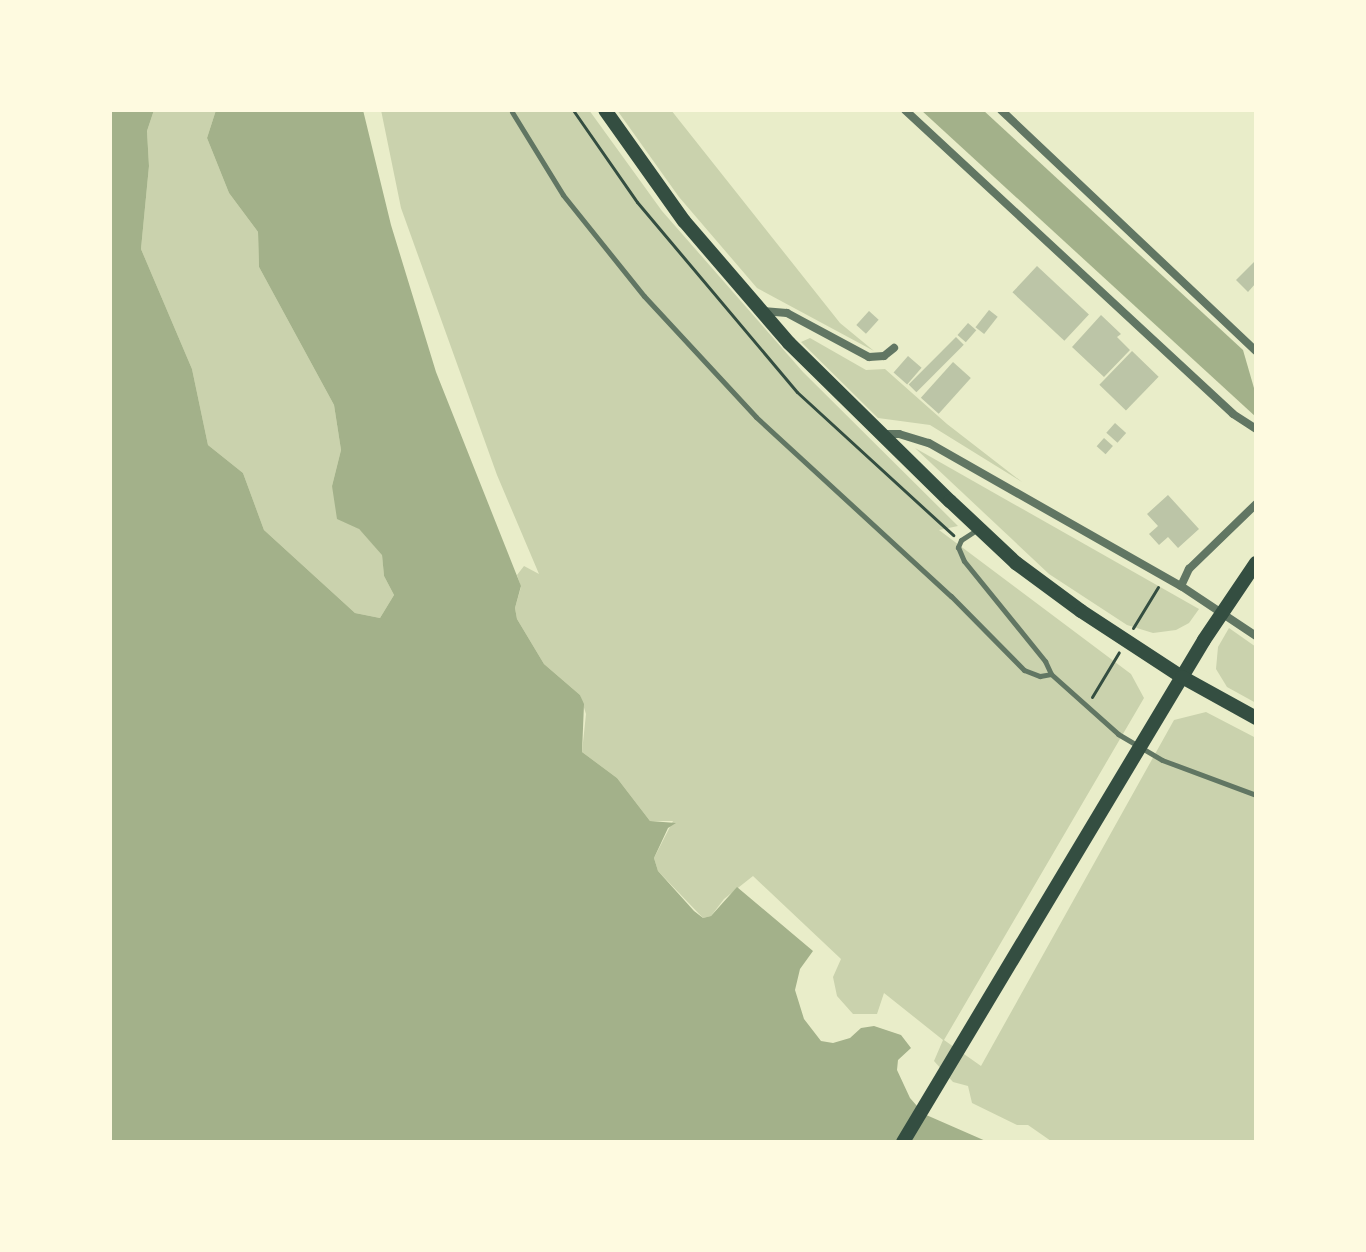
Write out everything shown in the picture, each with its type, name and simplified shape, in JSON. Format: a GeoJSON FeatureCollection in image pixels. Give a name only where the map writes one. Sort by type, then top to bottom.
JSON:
{"type":"FeatureCollection","features":[{"type":"Feature","properties":{"kind":"main road"},"geometry":{"type":"LineString","coordinates":[[605,110],[684,221],[762,311],[880,434],[1016,563],[1182,677],[1256,718]]}},
{"type":"Feature","properties":{"kind":"main road"},"geometry":{"type":"LineString","coordinates":[[903,1142],[1204,640],[1256,563]]}},
{"type":"Feature","properties":{"kind":"street"},"geometry":{"type":"LineString","coordinates":[[905,110],[1233,414],[1256,429]]}},
{"type":"Feature","properties":{"kind":"street"},"geometry":{"type":"LineString","coordinates":[[1001,110],[1256,351]]}},
{"type":"Feature","properties":{"kind":"street"},"geometry":{"type":"LineString","coordinates":[[762,311],[787,313],[869,357],[884,356],[894,348]]}},
{"type":"Feature","properties":{"kind":"street"},"geometry":{"type":"LineString","coordinates":[[880,434],[899,434],[929,443],[1181,586],[1256,636]]}},
{"type":"Feature","properties":{"kind":"street"},"geometry":{"type":"LineString","coordinates":[[1181,586],[1189,569],[1256,504]]}},
{"type":"Feature","properties":{"kind":"lane"},"geometry":{"type":"LineString","coordinates":[[512,112],[563,195],[644,296],[756,417],[951,596],[1024,670],[1040,676],[1051,674]]}},
{"type":"Feature","properties":{"kind":"lane"},"geometry":{"type":"LineString","coordinates":[[979,528],[961,540],[958,547],[964,561],[1045,661],[1051,674],[1118,734],[1162,760],[1256,795]]}},
{"type":"Feature","properties":{"kind":"path"},"geometry":{"type":"LineString","coordinates":[[573,110],[637,202],[797,392],[944,528],[961,540]]}},
{"type":"Feature","properties":{"kind":"path"},"geometry":{"type":"LineString","coordinates":[[1092,697],[1164,577]]}},
{"type":"Feature","properties":{"kind":"shaded area"},"geometry":{"type":"Polygon","coordinates":[[[110,110],[154,110],[147,131],[149,166],[141,249],[192,369],[208,445],[243,473],[264,530],[355,613],[380,618],[394,595],[384,576],[382,555],[359,529],[337,519],[332,486],[341,450],[334,405],[259,267],[258,232],[229,193],[207,138],[216,110],[363,110],[391,225],[436,372],[521,586],[515,608],[517,619],[544,664],[580,695],[584,704],[582,752],[617,778],[650,821],[676,823],[668,828],[654,858],[658,871],[694,911],[703,918],[711,916],[737,887],[813,951],[800,969],[795,990],[804,1019],[821,1041],[833,1043],[850,1038],[861,1028],[874,1026],[901,1035],[911,1048],[898,1060],[897,1070],[910,1098],[924,1114],[988,1142],[110,1142],[110,110]]]}},
{"type":"Feature","properties":{"kind":"shaded area"},"geometry":{"type":"Polygon","coordinates":[[[154,110],[216,110],[207,138],[229,193],[258,232],[259,267],[334,405],[341,450],[332,486],[359,529],[382,554],[384,576],[394,595],[380,618],[355,613],[264,530],[243,473],[208,445],[192,369],[141,249],[149,166],[147,131],[154,110]]]}},
{"type":"Feature","properties":{"kind":"shaded area"},"geometry":{"type":"Polygon","coordinates":[[[381,110],[589,110],[662,211],[803,372],[958,526],[939,530],[1131,674],[1144,698],[944,1040],[981,1066],[1174,720],[1206,712],[1256,738],[1256,1142],[1051,1141],[1028,1125],[1017,1125],[972,1103],[968,1086],[953,1082],[934,1061],[943,1040],[884,993],[877,1014],[853,1014],[837,996],[833,977],[841,959],[753,876],[724,899],[711,916],[703,918],[658,871],[654,858],[673,821],[650,821],[617,778],[582,752],[586,714],[580,695],[544,664],[517,619],[515,608],[521,587],[517,575],[524,566],[539,574],[497,475],[401,208],[381,110]]]}},
{"type":"Feature","properties":{"kind":"shaded area"},"geometry":{"type":"Polygon","coordinates":[[[617,110],[671,110],[840,323],[874,351],[757,288],[679,197],[617,110]]]}},
{"type":"Feature","properties":{"kind":"shaded area"},"geometry":{"type":"Polygon","coordinates":[[[921,110],[983,110],[1243,350],[1256,395],[1256,417],[921,110]]]}},
{"type":"Feature","properties":{"kind":"shaded area"},"geometry":{"type":"Polygon","coordinates":[[[810,338],[866,370],[885,369],[947,424],[1022,482],[930,425],[878,418],[801,342],[810,338]]]}},
{"type":"Feature","properties":{"kind":"shaded area"},"geometry":{"type":"Polygon","coordinates":[[[915,448],[1199,609],[1189,623],[1176,630],[1153,633],[1127,625],[1049,574],[915,448]]]}},
{"type":"Feature","properties":{"kind":"shaded area"},"geometry":{"type":"Polygon","coordinates":[[[1229,628],[1256,647],[1256,703],[1227,687],[1216,669],[1218,647],[1229,628]]]}},
{"type":"Feature","properties":{"kind":"building"},"geometry":{"type":"Polygon","coordinates":[[[1256,260],[1256,283],[1248,292],[1236,280],[1256,260]]]}},
{"type":"Feature","properties":{"kind":"building"},"geometry":{"type":"Polygon","coordinates":[[[1037,266],[1089,314],[1064,341],[1012,292],[1037,266]]]}},
{"type":"Feature","properties":{"kind":"building"},"geometry":{"type":"Polygon","coordinates":[[[989,310],[998,317],[984,334],[975,327],[989,310]]]}},
{"type":"Feature","properties":{"kind":"building"},"geometry":{"type":"Polygon","coordinates":[[[869,311],[879,320],[866,334],[856,325],[869,311]]]}},
{"type":"Feature","properties":{"kind":"building"},"geometry":{"type":"Polygon","coordinates":[[[1101,315],[1121,334],[1117,337],[1130,350],[1104,377],[1072,347],[1101,315]]]}},
{"type":"Feature","properties":{"kind":"building"},"geometry":{"type":"Polygon","coordinates":[[[968,323],[976,330],[966,342],[958,335],[968,323]]]}},
{"type":"Feature","properties":{"kind":"building"},"geometry":{"type":"Polygon","coordinates":[[[956,337],[964,345],[916,392],[909,384],[956,337]]]}},
{"type":"Feature","properties":{"kind":"building"},"geometry":{"type":"Polygon","coordinates":[[[1132,351],[1159,377],[1126,411],[1099,385],[1132,351]]]}},
{"type":"Feature","properties":{"kind":"building"},"geometry":{"type":"Polygon","coordinates":[[[908,356],[922,368],[907,384],[894,373],[908,356]]]}},
{"type":"Feature","properties":{"kind":"building"},"geometry":{"type":"Polygon","coordinates":[[[953,362],[971,378],[939,414],[921,398],[953,362]]]}},
{"type":"Feature","properties":{"kind":"building"},"geometry":{"type":"Polygon","coordinates":[[[1115,423],[1126,433],[1117,443],[1106,433],[1115,423]]]}},
{"type":"Feature","properties":{"kind":"building"},"geometry":{"type":"Polygon","coordinates":[[[1104,438],[1113,446],[1106,454],[1097,446],[1104,438]]]}},
{"type":"Feature","properties":{"kind":"building"},"geometry":{"type":"Polygon","coordinates":[[[1168,495],[1199,529],[1178,548],[1168,537],[1159,545],[1149,534],[1158,526],[1147,514],[1168,495]]]}}]}
